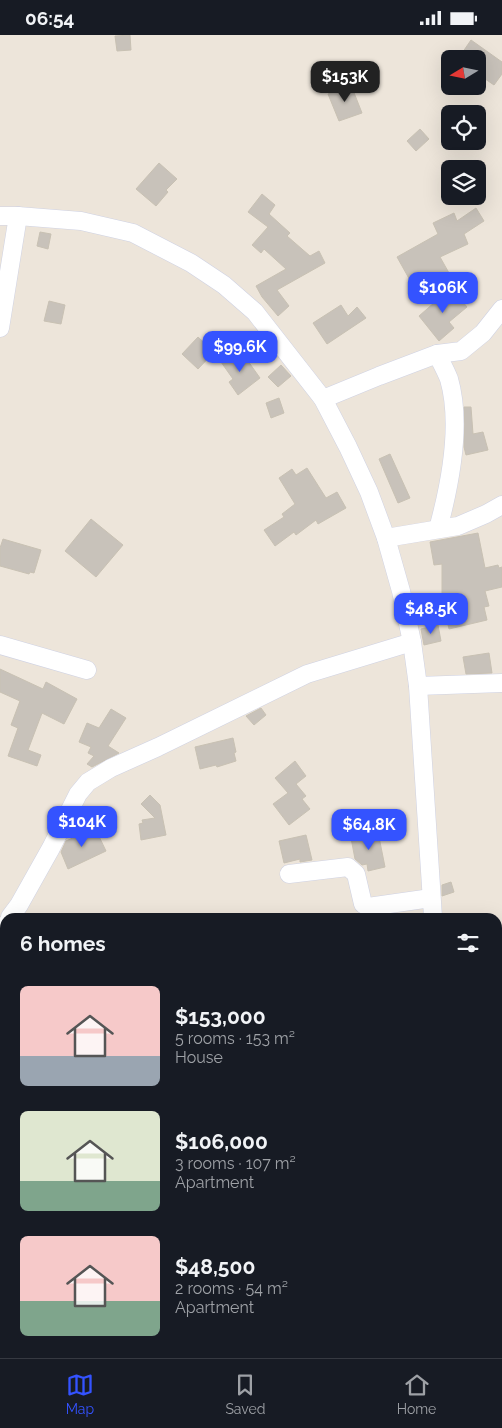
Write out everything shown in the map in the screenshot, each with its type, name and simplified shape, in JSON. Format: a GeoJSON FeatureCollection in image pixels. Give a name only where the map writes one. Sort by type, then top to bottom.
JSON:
{"type":"FeatureCollection","features":[{"type":"Feature","properties":{"kind":"street"},"geometry":{"type":"LineString","coordinates":[[0,216],[80,221],[133,233],[191,263],[224,285],[254,312],[323,399],[369,492],[386,538],[401,591],[412,642],[418,686],[433,913]]}},
{"type":"Feature","properties":{"kind":"street"},"geometry":{"type":"LineString","coordinates":[[0,328],[18,216]]}},
{"type":"Feature","properties":{"kind":"street"},"geometry":{"type":"LineString","coordinates":[[323,399],[437,355],[461,351],[483,333],[502,309]]}},
{"type":"Feature","properties":{"kind":"street"},"geometry":{"type":"LineString","coordinates":[[437,355],[448,378],[453,397],[454,415],[453,451],[447,496],[438,529]]}},
{"type":"Feature","properties":{"kind":"street"},"geometry":{"type":"LineString","coordinates":[[386,538],[458,526],[502,505]]}},
{"type":"Feature","properties":{"kind":"street"},"geometry":{"type":"LineString","coordinates":[[13,913],[47,856],[78,794],[88,782],[111,768],[307,674],[412,642]]}},
{"type":"Feature","properties":{"kind":"street"},"geometry":{"type":"LineString","coordinates":[[0,645],[88,670]]}},
{"type":"Feature","properties":{"kind":"street"},"geometry":{"type":"LineString","coordinates":[[418,686],[502,683]]}},
{"type":"Feature","properties":{"kind":"street"},"geometry":{"type":"LineString","coordinates":[[289,875],[348,867],[356,873],[363,904],[368,907],[431,898]]}},
{"type":"Feature","properties":{"kind":"building"},"geometry":{"type":"Polygon","coordinates":[[[130,35],[131,50],[117,51],[115,36],[130,35]]]}},
{"type":"Feature","properties":{"kind":"building"},"geometry":{"type":"Polygon","coordinates":[[[471,40],[485,50],[464,50],[471,40]]]}},
{"type":"Feature","properties":{"kind":"building"},"geometry":{"type":"Polygon","coordinates":[[[486,51],[502,62],[502,74],[494,85],[486,80],[486,51]]]}},
{"type":"Feature","properties":{"kind":"building"},"geometry":{"type":"Polygon","coordinates":[[[351,85],[362,113],[339,121],[328,94],[351,85]]]}},
{"type":"Feature","properties":{"kind":"building"},"geometry":{"type":"Polygon","coordinates":[[[420,129],[429,139],[416,151],[407,141],[420,129]]]}},
{"type":"Feature","properties":{"kind":"building"},"geometry":{"type":"Polygon","coordinates":[[[159,163],[177,179],[166,190],[168,192],[156,206],[136,189],[159,163]]]}},
{"type":"Feature","properties":{"kind":"building"},"geometry":{"type":"Polygon","coordinates":[[[262,194],[275,205],[269,214],[290,233],[287,236],[310,256],[319,251],[325,263],[277,290],[289,306],[278,316],[262,297],[256,286],[286,269],[264,249],[261,253],[252,245],[268,227],[248,212],[262,194]]]}},
{"type":"Feature","properties":{"kind":"building"},"geometry":{"type":"Polygon","coordinates":[[[476,208],[484,221],[464,234],[468,244],[440,257],[449,273],[416,291],[397,257],[438,234],[433,223],[454,213],[457,221],[476,208]]]}},
{"type":"Feature","properties":{"kind":"building"},"geometry":{"type":"Polygon","coordinates":[[[40,232],[51,234],[48,249],[37,246],[40,232]]]}},
{"type":"Feature","properties":{"kind":"building"},"geometry":{"type":"Polygon","coordinates":[[[451,288],[467,307],[449,322],[454,328],[439,341],[419,316],[451,288]]]}},
{"type":"Feature","properties":{"kind":"building"},"geometry":{"type":"Polygon","coordinates":[[[49,301],[65,305],[61,324],[44,321],[49,301]]]}},
{"type":"Feature","properties":{"kind":"building"},"geometry":{"type":"Polygon","coordinates":[[[341,305],[348,316],[357,307],[366,318],[327,344],[313,323],[341,305]]]}},
{"type":"Feature","properties":{"kind":"building"},"geometry":{"type":"Polygon","coordinates":[[[198,337],[214,352],[198,369],[182,354],[198,337]]]}},
{"type":"Feature","properties":{"kind":"building"},"geometry":{"type":"Polygon","coordinates":[[[233,353],[237,359],[243,354],[260,378],[238,395],[229,382],[233,379],[221,362],[233,353]]]}},
{"type":"Feature","properties":{"kind":"building"},"geometry":{"type":"Polygon","coordinates":[[[281,365],[291,376],[278,387],[268,377],[281,365]]]}},
{"type":"Feature","properties":{"kind":"building"},"geometry":{"type":"Polygon","coordinates":[[[279,398],[284,413],[271,418],[266,403],[279,398]]]}},
{"type":"Feature","properties":{"kind":"building"},"geometry":{"type":"Polygon","coordinates":[[[464,407],[471,407],[473,434],[483,432],[488,450],[466,455],[464,447],[464,407]]]}},
{"type":"Feature","properties":{"kind":"building"},"geometry":{"type":"Polygon","coordinates":[[[390,454],[410,498],[398,503],[379,459],[390,454]]]}},
{"type":"Feature","properties":{"kind":"building"},"geometry":{"type":"Polygon","coordinates":[[[307,468],[326,498],[337,492],[346,508],[318,524],[316,520],[296,535],[294,532],[275,546],[264,530],[284,517],[282,514],[295,504],[279,478],[292,469],[296,475],[307,468]]]}},
{"type":"Feature","properties":{"kind":"building"},"geometry":{"type":"Polygon","coordinates":[[[91,519],[123,545],[96,577],[65,551],[91,519]]]}},
{"type":"Feature","properties":{"kind":"building"},"geometry":{"type":"Polygon","coordinates":[[[478,533],[485,568],[498,565],[499,568],[502,567],[502,587],[485,591],[489,606],[484,607],[487,620],[449,629],[442,599],[442,564],[434,565],[430,542],[478,533]]]}},
{"type":"Feature","properties":{"kind":"building"},"geometry":{"type":"Polygon","coordinates":[[[3,539],[41,550],[34,573],[30,572],[29,574],[0,566],[0,548],[3,539]]]}},
{"type":"Feature","properties":{"kind":"building"},"geometry":{"type":"Polygon","coordinates":[[[438,625],[441,641],[424,645],[421,629],[438,625]]]}},
{"type":"Feature","properties":{"kind":"building"},"geometry":{"type":"Polygon","coordinates":[[[489,653],[492,673],[466,674],[463,657],[489,653]]]}},
{"type":"Feature","properties":{"kind":"building"},"geometry":{"type":"Polygon","coordinates":[[[0,669],[43,689],[46,682],[77,699],[64,724],[42,713],[28,750],[41,755],[37,766],[8,756],[18,728],[11,725],[20,701],[0,692],[0,669]]]}},
{"type":"Feature","properties":{"kind":"building"},"geometry":{"type":"Polygon","coordinates":[[[261,708],[266,715],[254,725],[246,716],[261,708]]]}},
{"type":"Feature","properties":{"kind":"building"},"geometry":{"type":"Polygon","coordinates":[[[111,709],[126,718],[108,746],[119,753],[92,767],[87,764],[94,756],[88,753],[91,747],[79,742],[87,723],[99,728],[111,709]]]}},
{"type":"Feature","properties":{"kind":"building"},"geometry":{"type":"Polygon","coordinates":[[[233,738],[236,761],[217,767],[216,765],[200,769],[195,747],[233,738]]]}},
{"type":"Feature","properties":{"kind":"building"},"geometry":{"type":"Polygon","coordinates":[[[295,761],[306,776],[296,784],[306,796],[302,799],[310,809],[289,825],[273,804],[288,793],[275,778],[295,761]]]}},
{"type":"Feature","properties":{"kind":"building"},"geometry":{"type":"Polygon","coordinates":[[[150,795],[160,805],[166,835],[141,840],[139,824],[143,823],[142,820],[155,818],[141,804],[150,795]]]}},
{"type":"Feature","properties":{"kind":"building"},"geometry":{"type":"Polygon","coordinates":[[[95,828],[106,851],[68,869],[61,852],[66,841],[95,828]]]}},
{"type":"Feature","properties":{"kind":"building"},"geometry":{"type":"Polygon","coordinates":[[[378,832],[385,867],[368,871],[367,864],[362,865],[355,859],[351,838],[378,832]]]}},
{"type":"Feature","properties":{"kind":"building"},"geometry":{"type":"Polygon","coordinates":[[[306,835],[312,860],[300,862],[300,859],[284,863],[279,841],[306,835]]]}},
{"type":"Feature","properties":{"kind":"building"},"geometry":{"type":"Polygon","coordinates":[[[451,882],[454,892],[442,896],[442,885],[451,882]]]}}]}
